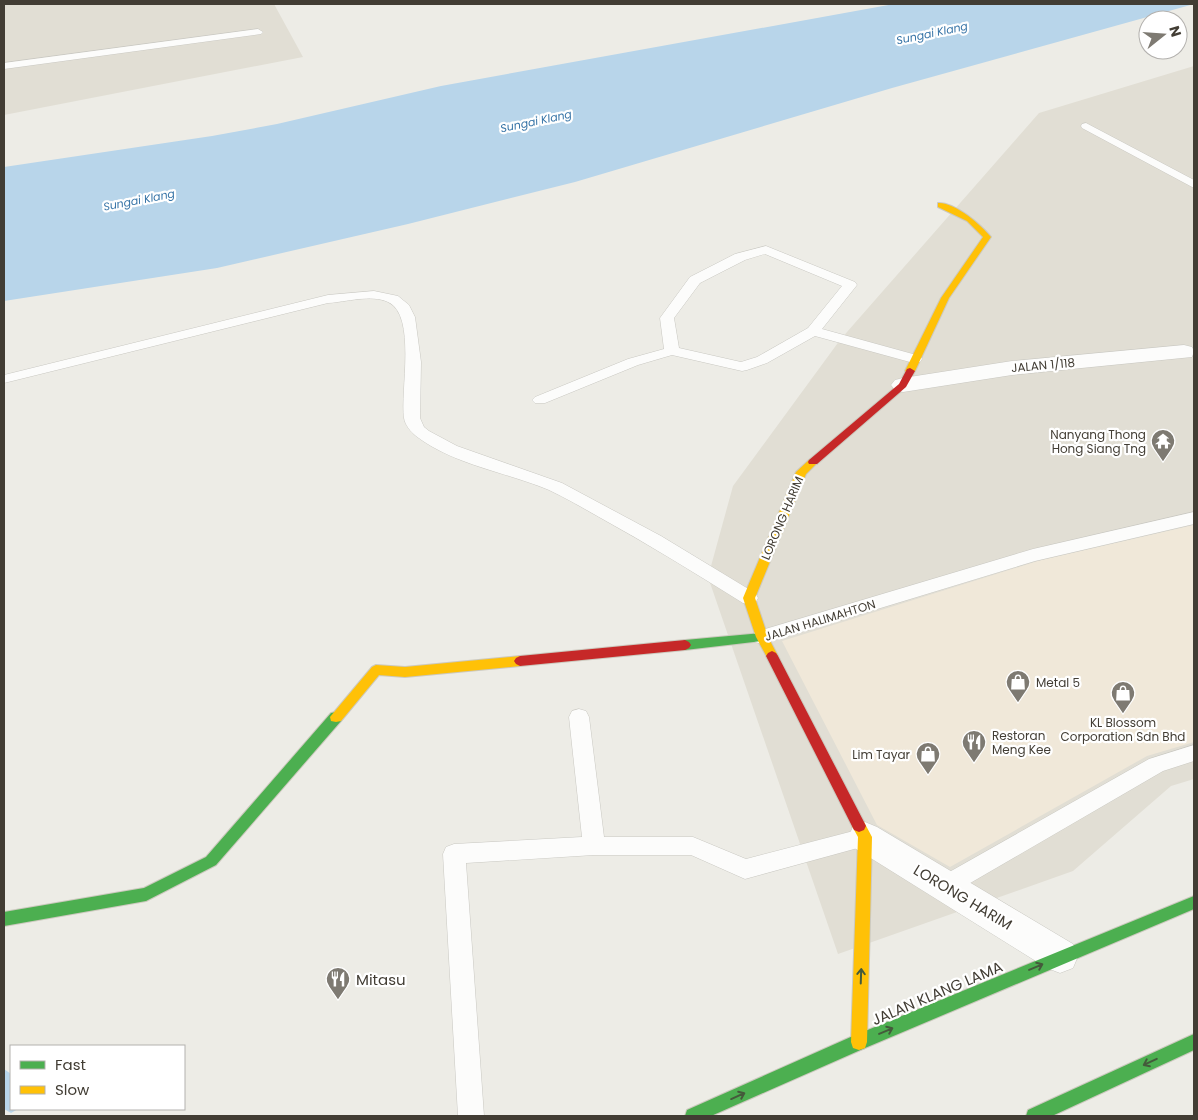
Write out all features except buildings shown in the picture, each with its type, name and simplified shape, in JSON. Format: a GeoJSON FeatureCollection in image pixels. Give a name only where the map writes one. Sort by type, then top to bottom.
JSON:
{"type":"FeatureCollection","features":[{"type":"Feature","properties":{"kind":"street","name":"LORONG HARIM"},"geometry":{"type":"LineString","coordinates":[[749,598],[801,472],[903,385],[945,298],[987,237],[970,219],[941,205]]}},
{"type":"Feature","properties":{"kind":"street","name":"JALAN 1/118"},"geometry":{"type":"LineString","coordinates":[[903,385],[1012,368],[1184,352]]}},
{"type":"Feature","properties":{"kind":"street"},"geometry":{"type":"LineString","coordinates":[[749,598],[762,638],[865,837],[860,1042]]}},
{"type":"Feature","properties":{"kind":"street","name":"JALAN HALIMAHTON"},"geometry":{"type":"LineString","coordinates":[[4,919],[146,894],[211,861],[376,670],[405,672],[762,638]]}},
{"type":"Feature","properties":{"kind":"street","name":"LORONG HARIM"},"geometry":{"type":"LineString","coordinates":[[865,837],[1060,956]]}},
{"type":"Feature","properties":{"kind":"street","name":"JALAN KLANG LAMA"},"geometry":{"type":"LineString","coordinates":[[693,1116],[1060,956],[1194,902]]}},
{"type":"Feature","properties":{"kind":"street"},"geometry":{"type":"LineString","coordinates":[[1034,1116],[1194,1042]]}},
{"type":"Feature","properties":{"kind":"lane"},"geometry":{"type":"LineString","coordinates":[[4,66],[258,32]]}},
{"type":"Feature","properties":{"kind":"lane"},"geometry":{"type":"LineString","coordinates":[[1086,126],[1194,185]]}},
{"type":"Feature","properties":{"kind":"lane"},"geometry":{"type":"LineString","coordinates":[[540,400],[633,362],[672,351],[742,367],[762,360],[812,330],[850,285],[766,250],[740,257],[695,280],[667,318],[672,351]]}},
{"type":"Feature","properties":{"kind":"lane"},"geometry":{"type":"LineString","coordinates":[[4,379],[328,299],[374,295],[392,300],[404,308],[408,317],[414,362],[412,418],[417,429],[451,450],[556,487],[655,540],[749,598]]}},
{"type":"Feature","properties":{"kind":"lane"},"geometry":{"type":"LineString","coordinates":[[812,330],[915,359]]}},
{"type":"Feature","properties":{"kind":"lane","name":"JALAN HALIMAHTON"},"geometry":{"type":"LineString","coordinates":[[762,638],[1033,555],[1194,518]]}},
{"type":"Feature","properties":{"kind":"lane"},"geometry":{"type":"LineString","coordinates":[[579,717],[594,846]]}},
{"type":"Feature","properties":{"kind":"lane"},"geometry":{"type":"LineString","coordinates":[[945,886],[1156,765],[1194,753]]}},
{"type":"Feature","properties":{"kind":"lane"},"geometry":{"type":"LineString","coordinates":[[471,1116],[454,854],[594,846],[693,846],[745,869],[865,837]]}},
{"type":"Feature","properties":{"kind":"shaded area"},"geometry":{"type":"Polygon","coordinates":[[[4,4],[274,4],[303,57],[4,115],[4,4]]]}},
{"type":"Feature","properties":{"kind":"shaded area"},"geometry":{"type":"Polygon","coordinates":[[[1194,66],[1194,779],[1171,786],[1073,871],[838,954],[708,577],[733,486],[840,340],[1039,113],[1194,66]]]}},
{"type":"Feature","properties":{"kind":"shaded area"},"geometry":{"type":"Polygon","coordinates":[[[1194,525],[1194,742],[1147,756],[950,867],[877,825],[782,641],[1038,561],[1194,525]]]}},
{"type":"Feature","properties":{"kind":"water","name":"Sungai Klang"},"geometry":{"type":"Polygon","coordinates":[[[894,4],[1194,4],[1172,10],[1138,10],[1138,20],[892,88],[575,182],[408,224],[217,268],[4,301],[4,167],[212,136],[277,124],[441,86],[894,4]]]}},
{"type":"Feature","properties":{"kind":"waterway"},"geometry":{"type":"LineString","coordinates":[[4,1078],[10,1100]]}},
{"type":"Feature","properties":{"kind":"traffic: fast"},"geometry":{"type":"LineString","coordinates":[[685,645],[762,637]]}},
{"type":"Feature","properties":{"kind":"traffic: fast"},"geometry":{"type":"LineString","coordinates":[[4,919],[146,894],[211,861],[336,717]]}},
{"type":"Feature","properties":{"kind":"traffic: fast"},"geometry":{"type":"LineString","coordinates":[[693,1116],[859,1042],[1194,902]]}},
{"type":"Feature","properties":{"kind":"traffic: fast"},"geometry":{"type":"LineString","coordinates":[[1034,1116],[1194,1042]]}},
{"type":"Feature","properties":{"kind":"traffic: slow"},"geometry":{"type":"LineString","coordinates":[[910,371],[945,298],[987,237],[970,219],[941,205]]}},
{"type":"Feature","properties":{"kind":"traffic: slow"},"geometry":{"type":"LineString","coordinates":[[772,656],[762,637],[749,598],[801,472],[813,462]]}},
{"type":"Feature","properties":{"kind":"traffic: slow"},"geometry":{"type":"LineString","coordinates":[[336,717],[376,670],[405,672],[520,661]]}},
{"type":"Feature","properties":{"kind":"traffic: slow"},"geometry":{"type":"LineString","coordinates":[[859,826],[865,837],[859,1042]]}},
{"type":"Feature","properties":{"kind":"traffic: jam"},"geometry":{"type":"LineString","coordinates":[[813,462],[903,385],[910,371]]}},
{"type":"Feature","properties":{"kind":"traffic: jam"},"geometry":{"type":"LineString","coordinates":[[520,661],[685,645]]}},
{"type":"Feature","properties":{"kind":"traffic: jam"},"geometry":{"type":"LineString","coordinates":[[772,656],[859,826]]}},
{"type":"Feature","properties":{"kind":"place","name":"Nanyang Thong Hong Siang Tng"},"geometry":{"type":"Point","coordinates":[1163,462]}},
{"type":"Feature","properties":{"kind":"place","name":"Metal 5"},"geometry":{"type":"Point","coordinates":[1018,703]}},
{"type":"Feature","properties":{"kind":"place","name":"KL Blossom Corporation Sdn Bhd"},"geometry":{"type":"Point","coordinates":[1123,714]}},
{"type":"Feature","properties":{"kind":"place","name":"Restoran Meng Kee"},"geometry":{"type":"Point","coordinates":[974,763]}},
{"type":"Feature","properties":{"kind":"place","name":"Lim Tayar"},"geometry":{"type":"Point","coordinates":[928,775]}},
{"type":"Feature","properties":{"kind":"place","name":"Mitasu"},"geometry":{"type":"Point","coordinates":[338,1000]}}]}
